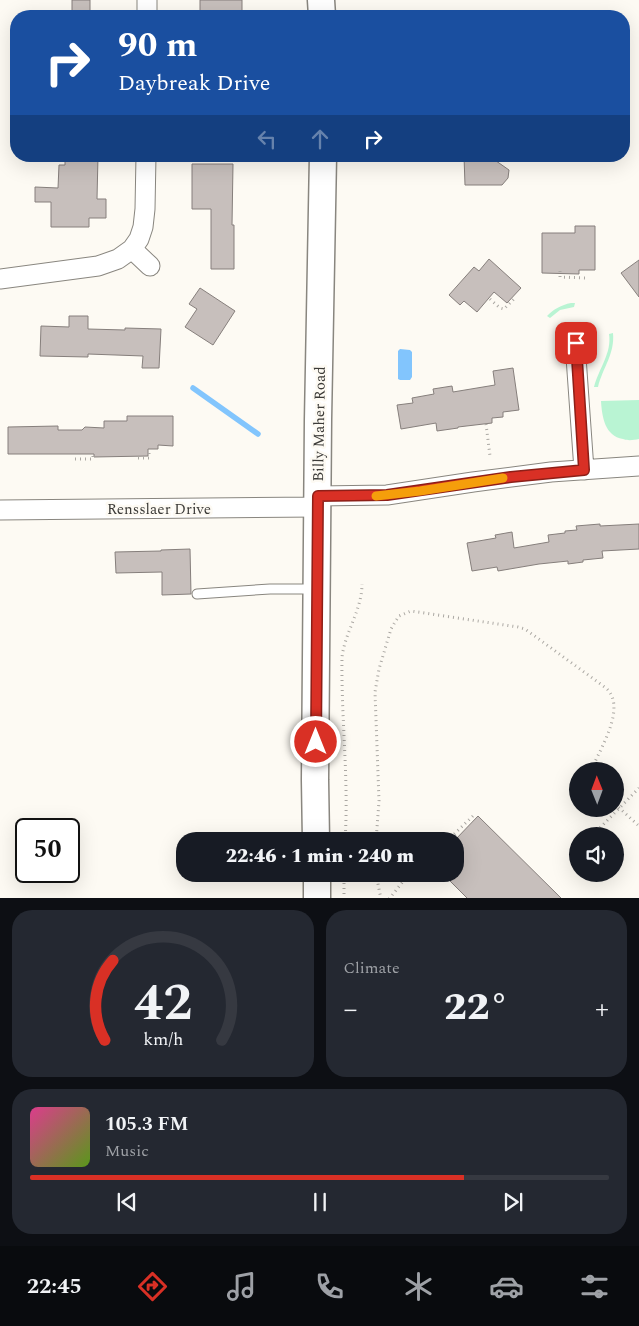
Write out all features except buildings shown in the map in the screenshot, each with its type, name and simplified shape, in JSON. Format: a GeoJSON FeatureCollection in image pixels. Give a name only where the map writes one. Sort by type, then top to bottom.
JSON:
{"type":"FeatureCollection","features":[{"type":"Feature","properties":{"kind":"main road","name":"Billy Maher Road"},"geometry":{"type":"LineString","coordinates":[[316,832],[318,420],[323,162]]}},
{"type":"Feature","properties":{"kind":"main road"},"geometry":{"type":"LineString","coordinates":[[317,882],[317,898]]}},
{"type":"Feature","properties":{"kind":"street"},"geometry":{"type":"LineString","coordinates":[[0,279],[98,266],[118,259],[132,249],[139,239],[143,227],[146,162]]}},
{"type":"Feature","properties":{"kind":"street"},"geometry":{"type":"LineString","coordinates":[[132,249],[150,266]]}},
{"type":"Feature","properties":{"kind":"street"},"geometry":{"type":"LineString","coordinates":[[576,343],[584,470]]}},
{"type":"Feature","properties":{"kind":"street","name":"Rensslaer Drive"},"geometry":{"type":"LineString","coordinates":[[0,510],[318,501],[387,495],[511,477],[639,466]]}},
{"type":"Feature","properties":{"kind":"lane"},"geometry":{"type":"LineString","coordinates":[[197,594],[270,589],[317,589]]}},
{"type":"Feature","properties":{"kind":"path"},"geometry":{"type":"LineString","coordinates":[[560,271],[560,277],[586,278]]}},
{"type":"Feature","properties":{"kind":"path"},"geometry":{"type":"LineString","coordinates":[[490,299],[500,308],[504,309],[516,297]]}},
{"type":"Feature","properties":{"kind":"path"},"geometry":{"type":"LineString","coordinates":[[486,424],[490,456]]}},
{"type":"Feature","properties":{"kind":"path"},"geometry":{"type":"LineString","coordinates":[[138,458],[149,458],[149,450]]}},
{"type":"Feature","properties":{"kind":"path"},"geometry":{"type":"LineString","coordinates":[[75,459],[93,459],[93,454]]}},
{"type":"Feature","properties":{"kind":"path"},"geometry":{"type":"LineString","coordinates":[[345,832],[347,795],[342,656],[343,647],[361,596],[362,584]]}},
{"type":"Feature","properties":{"kind":"path"},"geometry":{"type":"LineString","coordinates":[[377,832],[379,792],[375,692],[391,629],[399,616],[407,612],[412,611],[525,629],[606,688],[611,693],[614,710],[613,718],[595,762]]}},
{"type":"Feature","properties":{"kind":"path"},"geometry":{"type":"LineString","coordinates":[[624,803],[639,788]]}},
{"type":"Feature","properties":{"kind":"path"},"geometry":{"type":"LineString","coordinates":[[624,812],[639,826]]}},
{"type":"Feature","properties":{"kind":"path"},"geometry":{"type":"LineString","coordinates":[[456,832],[475,814]]}},
{"type":"Feature","properties":{"kind":"path"},"geometry":{"type":"LineString","coordinates":[[344,882],[344,898]]}},
{"type":"Feature","properties":{"kind":"path"},"geometry":{"type":"LineString","coordinates":[[378,882],[381,898]]}},
{"type":"Feature","properties":{"kind":"path"},"geometry":{"type":"LineString","coordinates":[[389,898],[402,882]]}},
{"type":"Feature","properties":{"kind":"green space"},"geometry":{"type":"Polygon","coordinates":[[[575,303],[574,307],[560,310],[550,318],[547,316],[552,311],[575,303]]]}},
{"type":"Feature","properties":{"kind":"green space"},"geometry":{"type":"Polygon","coordinates":[[[613,333],[610,354],[598,387],[594,387],[609,348],[609,334],[613,333]]]}},
{"type":"Feature","properties":{"kind":"green space"},"geometry":{"type":"Polygon","coordinates":[[[639,400],[639,439],[627,440],[612,434],[608,430],[602,413],[601,401],[639,400]]]}},
{"type":"Feature","properties":{"kind":"water"},"geometry":{"type":"Polygon","coordinates":[[[400,349],[412,352],[412,377],[410,380],[398,379],[398,351],[400,349]]]}},
{"type":"Feature","properties":{"kind":"waterway"},"geometry":{"type":"LineString","coordinates":[[193,388],[258,434]]}},
{"type":"Feature","properties":{"kind":"slow traffic"},"geometry":{"type":"LineString","coordinates":[[376,496],[503,478]]}},
{"type":"Feature","properties":{"kind":"route"},"geometry":{"type":"LineString","coordinates":[[316,742],[318,496],[387,495],[511,477],[584,470],[576,343]]}}]}
